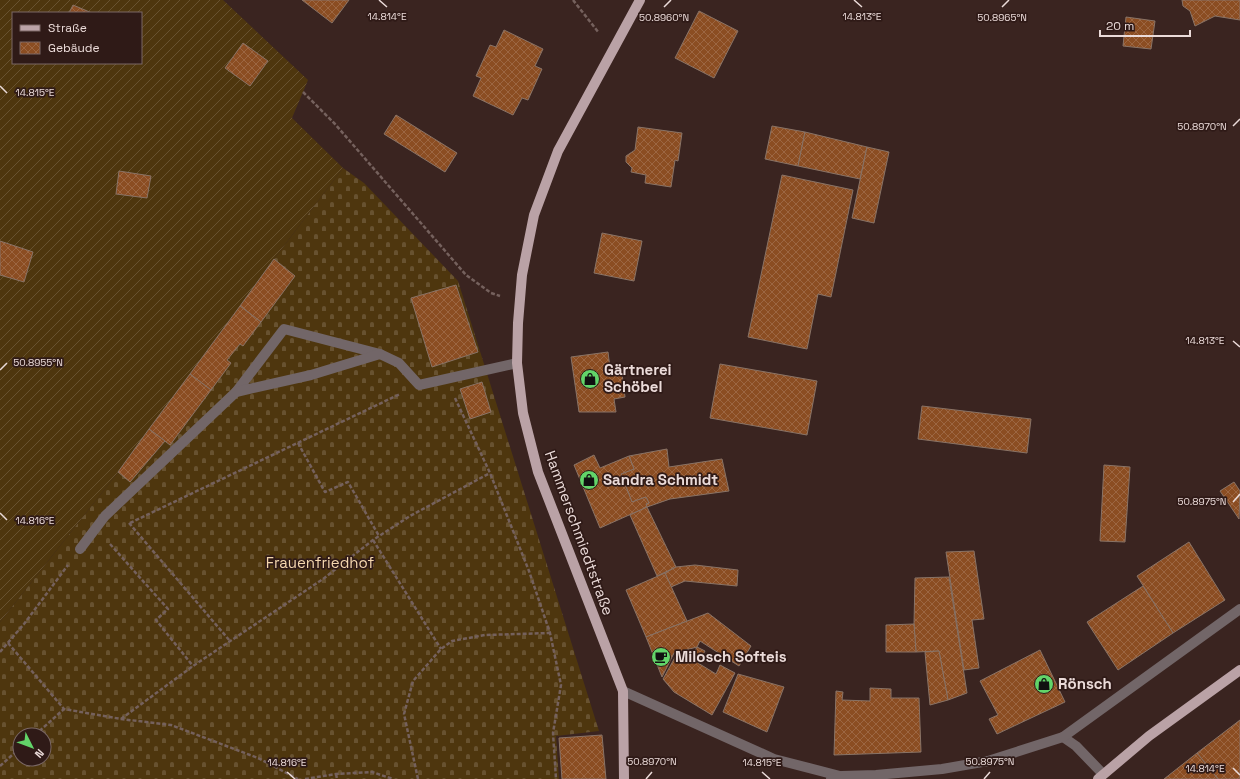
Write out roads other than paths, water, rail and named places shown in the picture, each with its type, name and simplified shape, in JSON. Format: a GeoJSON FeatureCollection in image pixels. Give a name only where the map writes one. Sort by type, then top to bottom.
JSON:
{"type":"FeatureCollection","features":[{"type":"Feature","properties":{"kind":"main road","name":"Hammerschmiedtstraße"},"geometry":{"type":"LineString","coordinates":[[624,779],[623,691],[538,472],[523,413],[517,363],[522,275],[534,215],[558,151],[640,0]]}},
{"type":"Feature","properties":{"kind":"main road"},"geometry":{"type":"LineString","coordinates":[[1101,777],[1149,736],[1240,670]]}},
{"type":"Feature","properties":{"kind":"street"},"geometry":{"type":"LineString","coordinates":[[80,549],[106,516],[236,392],[284,329],[380,354],[399,363],[419,385],[517,363]]}},
{"type":"Feature","properties":{"kind":"street"},"geometry":{"type":"LineString","coordinates":[[236,392],[311,375],[380,354]]}},
{"type":"Feature","properties":{"kind":"street"},"geometry":{"type":"LineString","coordinates":[[831,779],[842,776],[920,771],[988,762],[1063,737],[1240,609]]}},
{"type":"Feature","properties":{"kind":"street"},"geometry":{"type":"LineString","coordinates":[[623,691],[774,759],[842,776]]}},
{"type":"Feature","properties":{"kind":"street"},"geometry":{"type":"LineString","coordinates":[[1063,737],[1076,746],[1101,777]]}},
{"type":"Feature","properties":{"kind":"place","name":"Gärtnerei Schöbel"},"geometry":{"type":"Point","coordinates":[590,379]}},
{"type":"Feature","properties":{"kind":"place","name":"Sandra Schmidt"},"geometry":{"type":"Point","coordinates":[589,480]}},
{"type":"Feature","properties":{"kind":"place","name":"Milosch Softeis"},"geometry":{"type":"Point","coordinates":[661,657]}},
{"type":"Feature","properties":{"kind":"place","name":"Rönsch"},"geometry":{"type":"Point","coordinates":[1044,684]}},
{"type":"Feature","properties":{"kind":"park label","name":"Frauenfriedhof"},"geometry":{"type":"Point","coordinates":[320,563]}}]}
